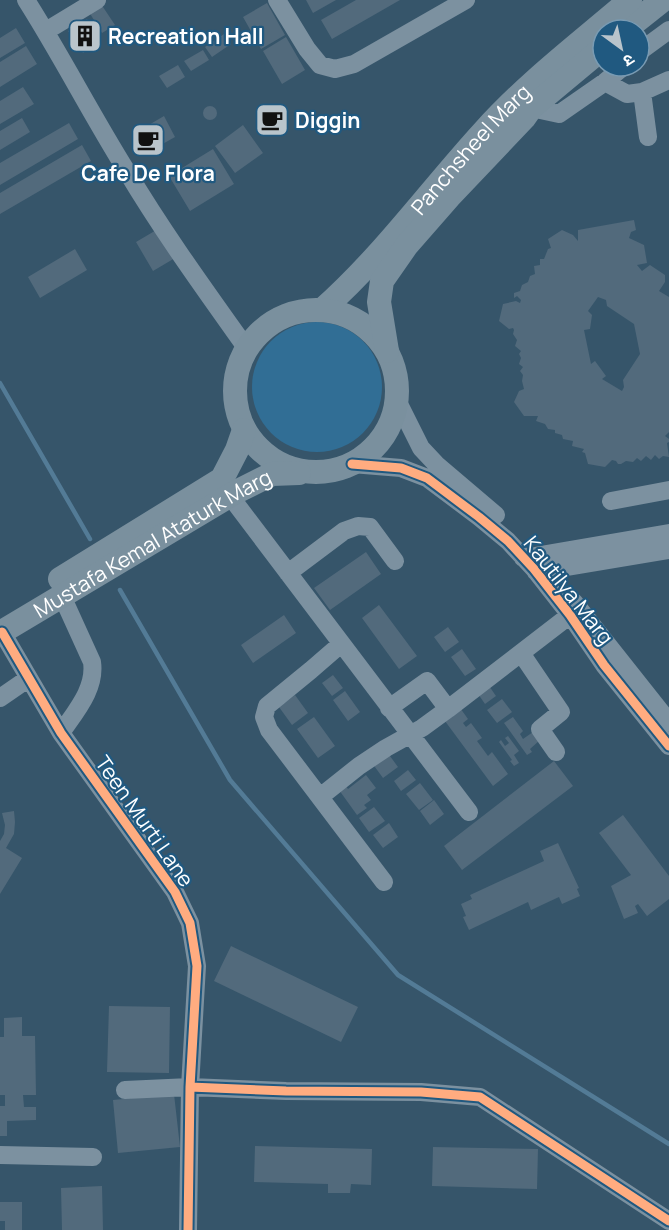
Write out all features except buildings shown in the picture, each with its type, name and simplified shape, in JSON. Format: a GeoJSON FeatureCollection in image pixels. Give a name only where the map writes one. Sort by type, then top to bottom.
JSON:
{"type":"FeatureCollection","features":[{"type":"Feature","properties":{"kind":"main road"},"geometry":{"type":"LineString","coordinates":[[640,18],[663,0]]}},
{"type":"Feature","properties":{"kind":"main road","name":"Panchsheel Marg"},"geometry":{"type":"LineString","coordinates":[[322,310],[348,287],[385,248],[485,129],[539,76],[627,1]]}},
{"type":"Feature","properties":{"kind":"main road","name":"Panchsheel Marg"},"geometry":{"type":"LineString","coordinates":[[387,351],[379,302],[382,281],[407,245],[531,108],[591,58]]}},
{"type":"Feature","properties":{"kind":"main road"},"geometry":{"type":"LineString","coordinates":[[322,310],[342,314],[360,322],[375,335],[387,351],[396,375],[397,400],[390,426],[374,448],[352,464],[332,471],[310,473],[284,466],[261,452],[244,430],[235,403],[236,375],[247,349],[261,332],[279,319],[300,312],[322,310]]}},
{"type":"Feature","properties":{"kind":"main road","name":"Mustafa Kemal Ataturk Marg"},"geometry":{"type":"LineString","coordinates":[[1,627],[222,479],[237,450],[244,430]]}},
{"type":"Feature","properties":{"kind":"main road","name":"Mustafa Kemal Ataturk Marg"},"geometry":{"type":"LineString","coordinates":[[1,627],[62,596],[230,496],[272,474],[310,473]]}},
{"type":"Feature","properties":{"kind":"street"},"geometry":{"type":"LineString","coordinates":[[26,0],[126,171],[247,349]]}},
{"type":"Feature","properties":{"kind":"street"},"geometry":{"type":"LineString","coordinates":[[46,31],[98,0]]}},
{"type":"Feature","properties":{"kind":"street"},"geometry":{"type":"LineString","coordinates":[[276,0],[320,65],[335,69],[354,64],[466,0]]}},
{"type":"Feature","properties":{"kind":"street"},"geometry":{"type":"LineString","coordinates":[[651,43],[669,30]]}},
{"type":"Feature","properties":{"kind":"street"},"geometry":{"type":"LineString","coordinates":[[531,108],[559,114],[610,78]]}},
{"type":"Feature","properties":{"kind":"street"},"geometry":{"type":"LineString","coordinates":[[605,82],[627,94],[642,92],[669,80]]}},
{"type":"Feature","properties":{"kind":"street"},"geometry":{"type":"LineString","coordinates":[[642,92],[648,136]]}},
{"type":"Feature","properties":{"kind":"street","name":"Kautilya Marg"},"geometry":{"type":"LineString","coordinates":[[397,400],[421,448],[444,471],[515,531],[536,564],[575,612],[667,716]]}},
{"type":"Feature","properties":{"kind":"street","name":"Kautilya Marg"},"geometry":{"type":"LineString","coordinates":[[352,464],[401,468],[427,478],[536,564]]}},
{"type":"Feature","properties":{"kind":"street"},"geometry":{"type":"LineString","coordinates":[[611,501],[669,490]]}},
{"type":"Feature","properties":{"kind":"street"},"geometry":{"type":"LineString","coordinates":[[230,496],[469,812]]}},
{"type":"Feature","properties":{"kind":"street"},"geometry":{"type":"LineString","coordinates":[[288,573],[344,531],[358,526],[370,527],[394,561]]}},
{"type":"Feature","properties":{"kind":"street"},"geometry":{"type":"LineString","coordinates":[[536,564],[669,533]]}},
{"type":"Feature","properties":{"kind":"street"},"geometry":{"type":"LineString","coordinates":[[536,564],[669,550]]}},
{"type":"Feature","properties":{"kind":"street"},"geometry":{"type":"LineString","coordinates":[[61,733],[86,696],[93,670],[92,662],[62,596]]}},
{"type":"Feature","properties":{"kind":"street"},"geometry":{"type":"LineString","coordinates":[[320,797],[359,766],[448,710],[575,612]]}},
{"type":"Feature","properties":{"kind":"street","name":"Kautilya Marg"},"geometry":{"type":"LineString","coordinates":[[575,612],[604,664],[669,746]]}},
{"type":"Feature","properties":{"kind":"street","name":"Teen Murti Lane"},"geometry":{"type":"LineString","coordinates":[[1,627],[61,733],[175,892],[190,923],[197,966],[190,1087],[188,1230]]}},
{"type":"Feature","properties":{"kind":"street"},"geometry":{"type":"LineString","coordinates":[[341,644],[267,706],[264,717],[268,730],[384,882]]}},
{"type":"Feature","properties":{"kind":"street"},"geometry":{"type":"LineString","coordinates":[[521,653],[561,712],[540,729],[555,752]]}},
{"type":"Feature","properties":{"kind":"street"},"geometry":{"type":"LineString","coordinates":[[0,698],[29,678]]}},
{"type":"Feature","properties":{"kind":"street"},"geometry":{"type":"LineString","coordinates":[[389,708],[427,681],[448,710]]}},
{"type":"Feature","properties":{"kind":"street"},"geometry":{"type":"LineString","coordinates":[[125,1090],[190,1087],[286,1091],[421,1092],[480,1097],[669,1221]]}},
{"type":"Feature","properties":{"kind":"street"},"geometry":{"type":"LineString","coordinates":[[0,1155],[93,1157]]}},
{"type":"Feature","properties":{"kind":"shaded area"},"geometry":{"type":"Polygon","coordinates":[[[317,322],[342,327],[363,341],[377,362],[382,387],[377,412],[363,433],[342,447],[317,452],[292,447],[271,433],[257,412],[252,387],[257,362],[271,341],[292,327],[317,322]]]}},
{"type":"Feature","properties":{"kind":"waterway"},"geometry":{"type":"LineString","coordinates":[[0,383],[90,539]]}},
{"type":"Feature","properties":{"kind":"waterway"},"geometry":{"type":"LineString","coordinates":[[120,590],[230,780],[398,975],[669,1144]]}},
{"type":"Feature","properties":{"kind":"cycle path"},"geometry":{"type":"LineString","coordinates":[[352,464],[401,468],[427,478],[508,541],[534,569],[570,615],[604,665],[669,746]]}},
{"type":"Feature","properties":{"kind":"cycle path"},"geometry":{"type":"LineString","coordinates":[[2,632],[61,733],[175,892],[190,923],[197,966],[190,1087],[188,1230]]}},
{"type":"Feature","properties":{"kind":"cycle path"},"geometry":{"type":"LineString","coordinates":[[190,1087],[286,1091],[421,1092],[480,1097],[669,1221]]}},
{"type":"Feature","properties":{"kind":"place","name":"Recreation Hall"},"geometry":{"type":"Point","coordinates":[85,36]}},
{"type":"Feature","properties":{"kind":"place","name":"Diggin"},"geometry":{"type":"Point","coordinates":[272,120]}},
{"type":"Feature","properties":{"kind":"place","name":"Cafe De Flora"},"geometry":{"type":"Point","coordinates":[148,140]}}]}
